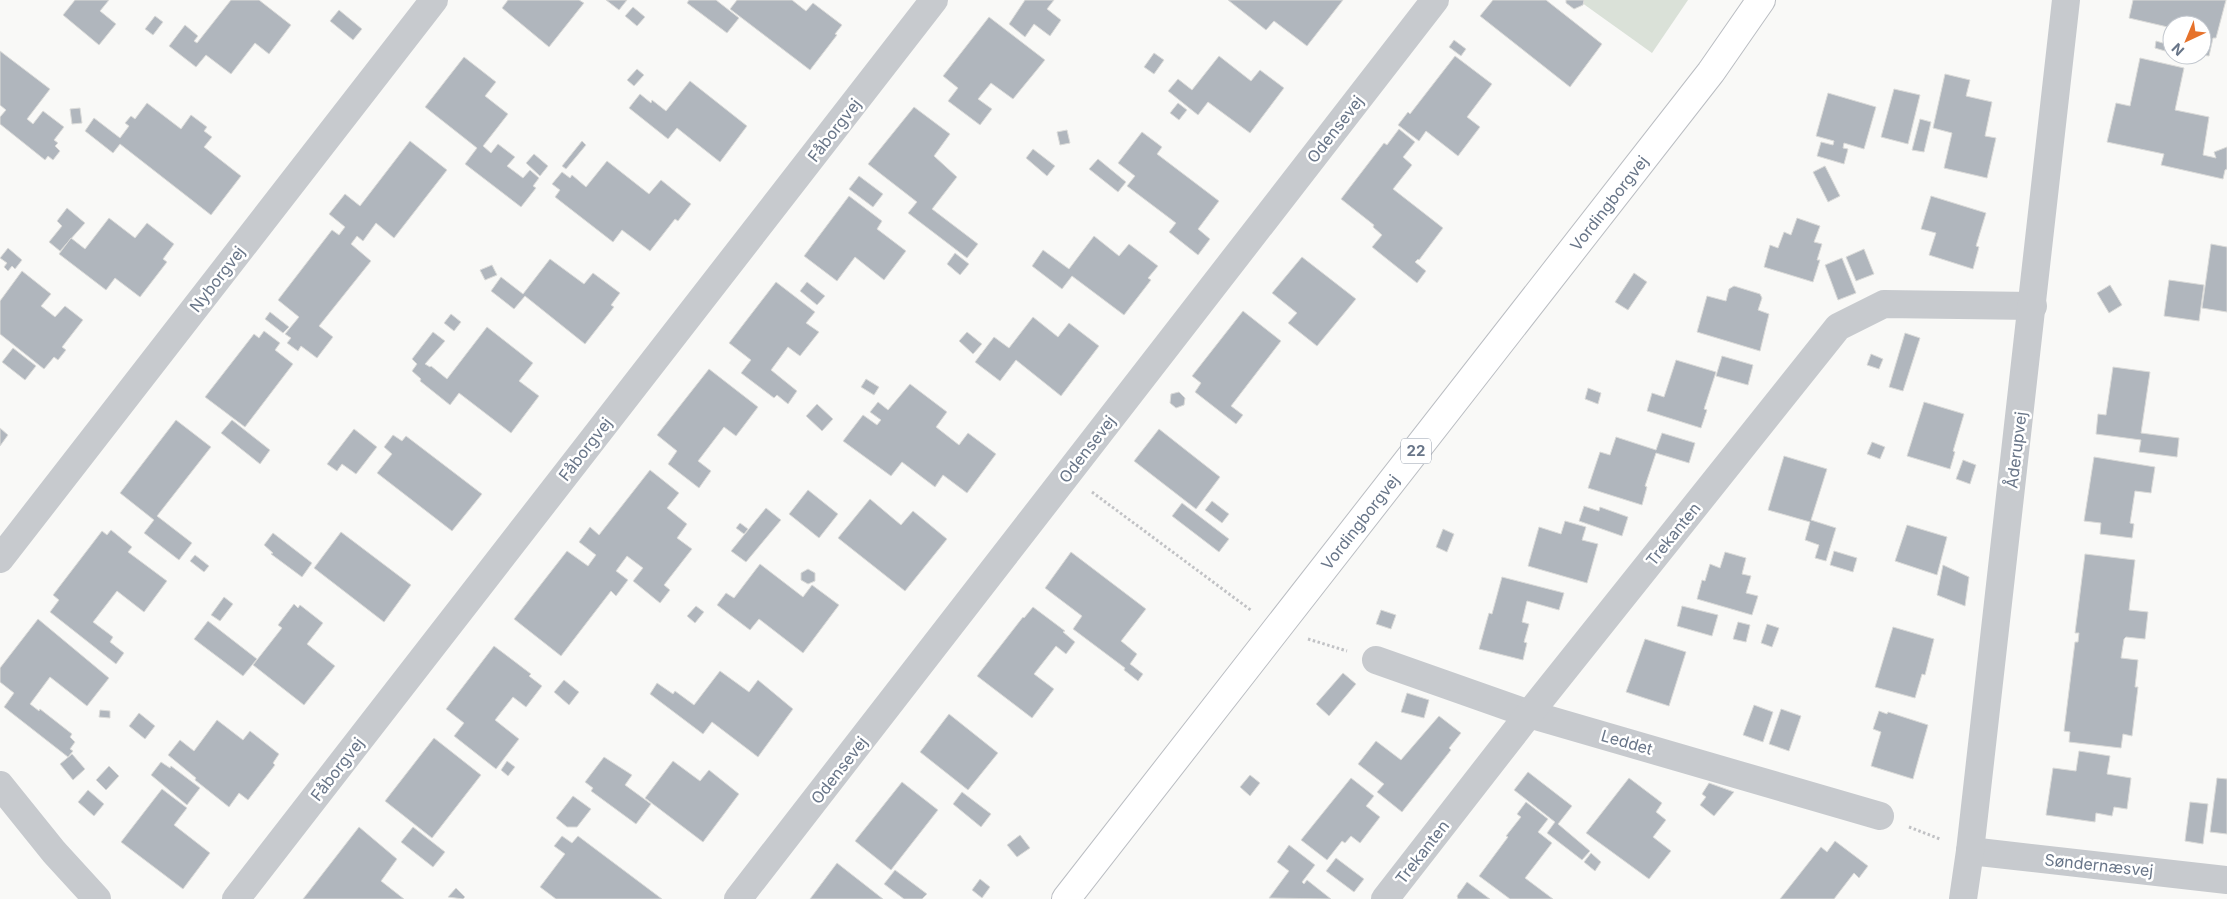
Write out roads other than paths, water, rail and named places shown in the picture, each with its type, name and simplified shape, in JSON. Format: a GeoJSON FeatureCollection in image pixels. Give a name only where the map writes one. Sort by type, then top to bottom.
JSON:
{"type":"FeatureCollection","features":[{"type":"Feature","properties":{"kind":"main road","name":"Vordingborgvej"},"geometry":{"type":"LineString","coordinates":[[1066,899],[1712,72],[1760,0]]}},
{"type":"Feature","properties":{"kind":"street","name":"Nyborgvej"},"geometry":{"type":"LineString","coordinates":[[0,558],[434,0]]}},
{"type":"Feature","properties":{"kind":"street","name":"Fåborgvej"},"geometry":{"type":"LineString","coordinates":[[236,899],[934,0]]}},
{"type":"Feature","properties":{"kind":"street","name":"Odensevej"},"geometry":{"type":"LineString","coordinates":[[738,899],[1435,0]]}},
{"type":"Feature","properties":{"kind":"street","name":"Åderupvej"},"geometry":{"type":"LineString","coordinates":[[1962,899],[1970,851],[2033,306],[2066,0]]}},
{"type":"Feature","properties":{"kind":"street","name":"Trekanten"},"geometry":{"type":"LineString","coordinates":[[1385,899],[1529,714],[1838,327],[1884,304],[2033,306]]}},
{"type":"Feature","properties":{"kind":"street","name":"Leddet"},"geometry":{"type":"LineString","coordinates":[[1376,660],[1529,714],[1880,816]]}},
{"type":"Feature","properties":{"kind":"street"},"geometry":{"type":"LineString","coordinates":[[0,786],[54,852],[97,899]]}},
{"type":"Feature","properties":{"kind":"street","name":"Søndernæsvej"},"geometry":{"type":"LineString","coordinates":[[1970,851],[2227,880]]}}]}
